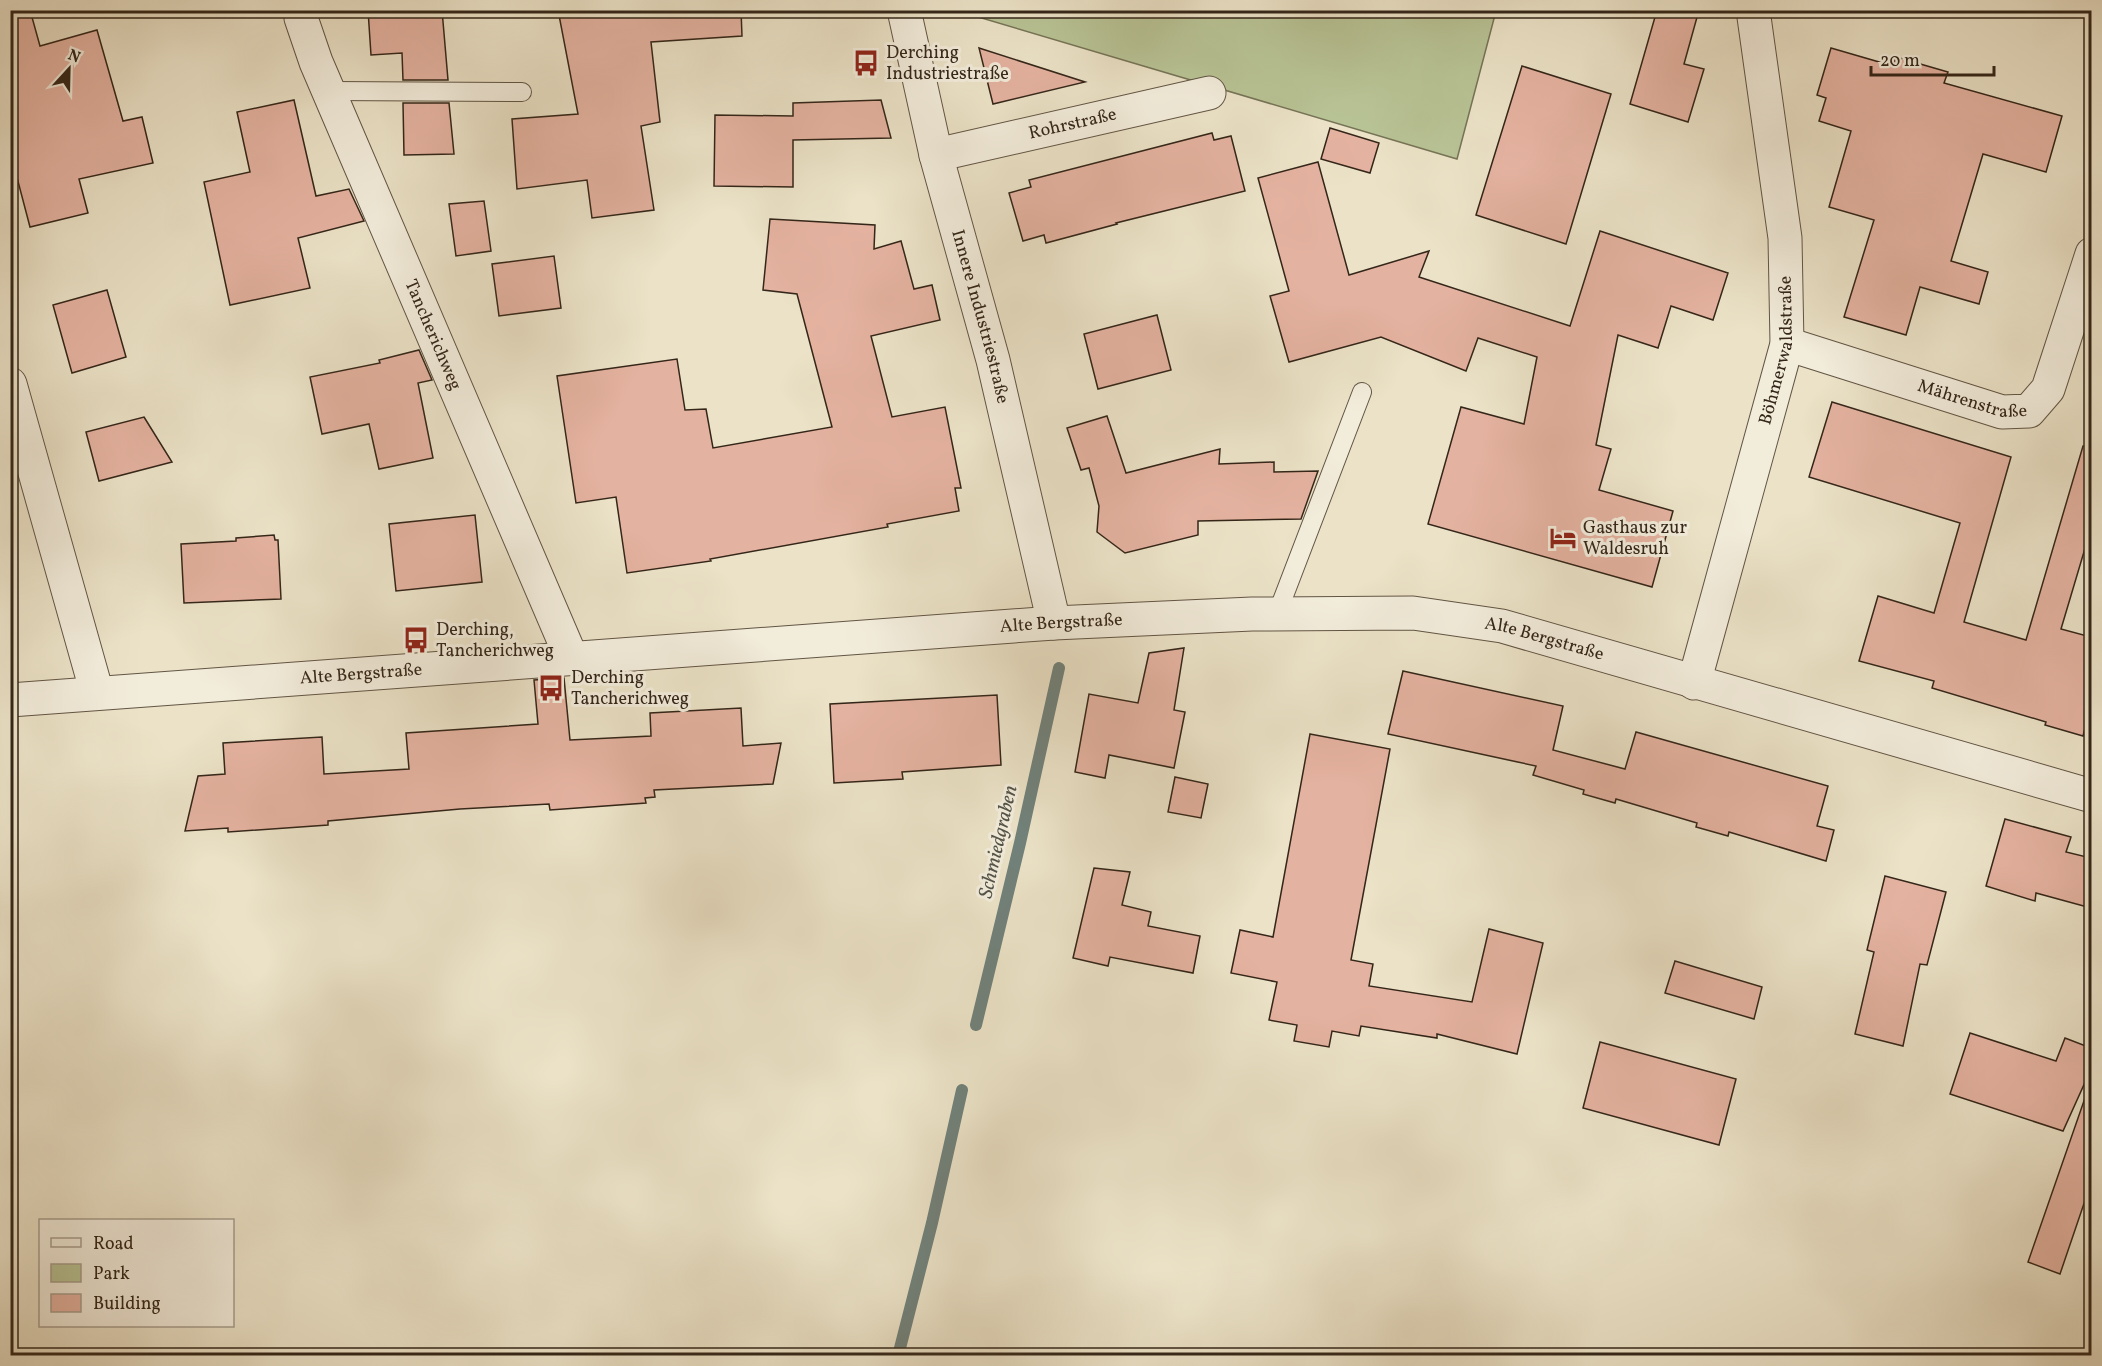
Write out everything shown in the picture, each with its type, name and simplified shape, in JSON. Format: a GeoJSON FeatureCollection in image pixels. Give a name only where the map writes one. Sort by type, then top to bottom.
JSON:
{"type":"FeatureCollection","features":[{"type":"Feature","properties":{"kind":"street","name":"Tancherichweg"},"geometry":{"type":"LineString","coordinates":[[304,10],[301,18],[316,62],[571,657]]}},
{"type":"Feature","properties":{"kind":"street","name":"Innere Industriestraße"},"geometry":{"type":"LineString","coordinates":[[904,10],[936,155],[993,360],[1054,623]]}},
{"type":"Feature","properties":{"kind":"street","name":"Böhmerwaldstraße"},"geometry":{"type":"LineString","coordinates":[[1694,682],[1787,344],[1785,238],[1753,10]]}},
{"type":"Feature","properties":{"kind":"street","name":"Rohrstraße"},"geometry":{"type":"LineString","coordinates":[[936,155],[1209,93]]}},
{"type":"Feature","properties":{"kind":"street","name":"Mährenstraße"},"geometry":{"type":"LineString","coordinates":[[1787,344],[2002,412],[2029,411],[2048,389],[2091,254]]}},
{"type":"Feature","properties":{"kind":"street"},"geometry":{"type":"LineString","coordinates":[[10,384],[97,693]]}},
{"type":"Feature","properties":{"kind":"street","name":"Alte Bergstraße"},"geometry":{"type":"LineString","coordinates":[[10,700],[1054,623],[1277,614],[1413,613],[1502,626],[2091,796]]}},
{"type":"Feature","properties":{"kind":"lane"},"geometry":{"type":"LineString","coordinates":[[328,91],[522,92]]}},
{"type":"Feature","properties":{"kind":"lane"},"geometry":{"type":"LineString","coordinates":[[1277,614],[1362,392]]}},
{"type":"Feature","properties":{"kind":"green space"},"geometry":{"type":"Polygon","coordinates":[[[958,11],[1496,11],[1457,159],[958,11]]]}},
{"type":"Feature","properties":{"kind":"building"},"geometry":{"type":"Polygon","coordinates":[[[10,10],[30,10],[40,46],[97,30],[123,121],[142,117],[153,163],[79,179],[88,213],[30,227],[10,151],[10,10]]]}},
{"type":"Feature","properties":{"kind":"building"},"geometry":{"type":"Polygon","coordinates":[[[368,10],[442,10],[448,80],[403,80],[402,53],[371,55],[368,10]]]}},
{"type":"Feature","properties":{"kind":"building"},"geometry":{"type":"Polygon","coordinates":[[[558,10],[741,10],[742,36],[651,42],[660,122],[641,126],[654,210],[592,218],[587,180],[517,189],[512,119],[578,114],[558,10]]]}},
{"type":"Feature","properties":{"kind":"building"},"geometry":{"type":"Polygon","coordinates":[[[1657,10],[1699,10],[1684,64],[1704,69],[1688,122],[1630,104],[1657,10]]]}},
{"type":"Feature","properties":{"kind":"building"},"geometry":{"type":"Polygon","coordinates":[[[979,48],[1085,82],[993,104],[979,48]]]}},
{"type":"Feature","properties":{"kind":"building"},"geometry":{"type":"Polygon","coordinates":[[[1831,48],[1893,66],[1896,57],[1948,72],[1944,83],[2062,116],[2046,172],[1983,154],[1951,261],[1988,272],[1979,304],[1920,287],[1906,335],[1844,317],[1874,220],[1829,207],[1851,131],[1819,121],[1826,98],[1817,95],[1831,48]]]}},
{"type":"Feature","properties":{"kind":"building"},"geometry":{"type":"Polygon","coordinates":[[[1522,66],[1611,94],[1566,244],[1476,215],[1522,66]]]}},
{"type":"Feature","properties":{"kind":"building"},"geometry":{"type":"Polygon","coordinates":[[[294,100],[316,196],[349,189],[364,221],[298,238],[310,288],[230,305],[204,182],[250,172],[237,112],[294,100]]]}},
{"type":"Feature","properties":{"kind":"building"},"geometry":{"type":"Polygon","coordinates":[[[881,100],[891,138],[793,140],[793,187],[714,186],[715,115],[793,116],[793,103],[881,100]]]}},
{"type":"Feature","properties":{"kind":"building"},"geometry":{"type":"Polygon","coordinates":[[[403,103],[449,103],[454,154],[404,155],[403,103]]]}},
{"type":"Feature","properties":{"kind":"building"},"geometry":{"type":"Polygon","coordinates":[[[1330,128],[1379,143],[1370,173],[1321,159],[1330,128]]]}},
{"type":"Feature","properties":{"kind":"building"},"geometry":{"type":"Polygon","coordinates":[[[1212,133],[1214,140],[1231,136],[1245,191],[1046,243],[1044,235],[1023,241],[1009,193],[1031,187],[1029,180],[1212,133]]]}},
{"type":"Feature","properties":{"kind":"building"},"geometry":{"type":"Polygon","coordinates":[[[1318,162],[1349,275],[1429,251],[1419,277],[1570,326],[1600,231],[1728,273],[1713,320],[1671,306],[1658,348],[1618,335],[1596,445],[1611,449],[1599,490],[1673,511],[1652,587],[1428,524],[1461,407],[1524,424],[1537,357],[1478,338],[1466,371],[1381,337],[1289,362],[1270,296],[1289,291],[1258,178],[1318,162]]]}},
{"type":"Feature","properties":{"kind":"building"},"geometry":{"type":"Polygon","coordinates":[[[484,201],[491,251],[456,256],[449,204],[484,201]]]}},
{"type":"Feature","properties":{"kind":"building"},"geometry":{"type":"Polygon","coordinates":[[[770,219],[875,225],[874,249],[901,241],[914,289],[932,285],[940,320],[871,336],[892,417],[945,407],[961,488],[955,488],[959,511],[887,524],[888,527],[710,559],[711,561],[627,573],[616,497],[576,503],[557,376],[677,359],[685,410],[706,409],[713,448],[832,427],[797,294],[763,290],[770,219]]]}},
{"type":"Feature","properties":{"kind":"building"},"geometry":{"type":"Polygon","coordinates":[[[554,256],[561,308],[499,316],[492,264],[554,256]]]}},
{"type":"Feature","properties":{"kind":"building"},"geometry":{"type":"Polygon","coordinates":[[[107,290],[126,357],[72,373],[53,305],[107,290]]]}},
{"type":"Feature","properties":{"kind":"building"},"geometry":{"type":"Polygon","coordinates":[[[1157,315],[1171,370],[1098,389],[1084,334],[1157,315]]]}},
{"type":"Feature","properties":{"kind":"building"},"geometry":{"type":"Polygon","coordinates":[[[419,350],[432,380],[418,383],[433,458],[379,469],[369,424],[322,434],[310,377],[380,363],[379,360],[419,350]]]}},
{"type":"Feature","properties":{"kind":"building"},"geometry":{"type":"Polygon","coordinates":[[[1832,402],[2011,457],[1964,622],[2026,640],[2083,446],[2091,447],[2091,547],[2086,545],[2061,629],[2091,637],[2091,705],[2083,736],[2045,725],[2046,722],[1932,688],[1934,681],[1859,661],[1878,596],[1934,613],[1960,523],[1809,477],[1832,402]]]}},
{"type":"Feature","properties":{"kind":"building"},"geometry":{"type":"Polygon","coordinates":[[[1107,416],[1126,473],[1220,449],[1219,464],[1274,462],[1274,472],[1318,471],[1301,519],[1198,521],[1198,535],[1125,553],[1097,532],[1099,506],[1089,468],[1081,470],[1067,428],[1107,416]]]}},
{"type":"Feature","properties":{"kind":"building"},"geometry":{"type":"Polygon","coordinates":[[[144,417],[172,462],[99,481],[86,432],[144,417]]]}},
{"type":"Feature","properties":{"kind":"building"},"geometry":{"type":"Polygon","coordinates":[[[475,515],[482,582],[396,591],[389,524],[475,515]]]}},
{"type":"Feature","properties":{"kind":"building"},"geometry":{"type":"Polygon","coordinates":[[[274,535],[275,540],[278,540],[281,599],[184,603],[181,544],[236,541],[236,538],[274,535]]]}},
{"type":"Feature","properties":{"kind":"building"},"geometry":{"type":"Polygon","coordinates":[[[1184,648],[1174,710],[1185,712],[1174,768],[1109,755],[1105,778],[1075,772],[1089,694],[1138,703],[1149,653],[1184,648]]]}},
{"type":"Feature","properties":{"kind":"building"},"geometry":{"type":"Polygon","coordinates":[[[1403,671],[1563,706],[1553,750],[1625,769],[1636,732],[1828,786],[1817,826],[1834,830],[1826,861],[1729,832],[1728,836],[1696,827],[1697,823],[1616,799],[1615,803],[1583,794],[1584,790],[1533,775],[1536,766],[1388,734],[1403,671]]]}},
{"type":"Feature","properties":{"kind":"building"},"geometry":{"type":"Polygon","coordinates":[[[564,678],[570,740],[651,736],[650,713],[741,708],[743,746],[781,743],[773,784],[654,790],[655,797],[645,798],[646,803],[550,810],[549,804],[460,809],[328,821],[328,825],[228,832],[228,828],[185,831],[198,776],[225,774],[223,743],[322,737],[324,774],[409,769],[406,733],[538,724],[534,680],[564,678]]]}},
{"type":"Feature","properties":{"kind":"building"},"geometry":{"type":"Polygon","coordinates":[[[997,695],[1001,765],[902,772],[903,779],[834,783],[830,704],[997,695]]]}},
{"type":"Feature","properties":{"kind":"building"},"geometry":{"type":"Polygon","coordinates":[[[1310,734],[1390,749],[1351,960],[1373,964],[1369,986],[1472,1002],[1489,929],[1543,943],[1517,1054],[1437,1034],[1437,1038],[1361,1026],[1359,1036],[1332,1031],[1329,1047],[1294,1041],[1297,1025],[1269,1020],[1277,982],[1231,973],[1240,930],[1273,937],[1310,734]]]}},
{"type":"Feature","properties":{"kind":"building"},"geometry":{"type":"Polygon","coordinates":[[[1175,777],[1208,784],[1201,818],[1168,812],[1175,777]]]}},
{"type":"Feature","properties":{"kind":"building"},"geometry":{"type":"Polygon","coordinates":[[[2005,819],[2071,837],[2066,852],[2091,858],[2091,908],[2036,893],[2035,901],[1986,886],[2005,819]]]}},
{"type":"Feature","properties":{"kind":"building"},"geometry":{"type":"Polygon","coordinates":[[[1094,868],[1130,872],[1122,905],[1151,912],[1148,926],[1200,936],[1193,973],[1110,957],[1108,966],[1073,958],[1094,868]]]}},
{"type":"Feature","properties":{"kind":"building"},"geometry":{"type":"Polygon","coordinates":[[[1885,876],[1946,892],[1927,965],[1920,964],[1903,1046],[1855,1034],[1874,952],[1867,950],[1885,876]]]}},
{"type":"Feature","properties":{"kind":"building"},"geometry":{"type":"Polygon","coordinates":[[[1675,961],[1762,987],[1754,1019],[1665,993],[1675,961]]]}},
{"type":"Feature","properties":{"kind":"building"},"geometry":{"type":"Polygon","coordinates":[[[1970,1033],[2056,1061],[2065,1038],[2091,1048],[2091,1069],[2063,1131],[1950,1094],[1970,1033]]]}},
{"type":"Feature","properties":{"kind":"building"},"geometry":{"type":"Polygon","coordinates":[[[1600,1042],[1736,1079],[1719,1145],[1583,1108],[1600,1042]]]}},
{"type":"Feature","properties":{"kind":"building"},"geometry":{"type":"Polygon","coordinates":[[[2086,1095],[2091,1096],[2091,1183],[2060,1274],[2028,1262],[2086,1095]]]}},
{"type":"Feature","properties":{"kind":"waterway","name":"Schmiedgraben"},"geometry":{"type":"LineString","coordinates":[[976,1025],[1059,668]]}},
{"type":"Feature","properties":{"kind":"waterway","name":"Schmiedgraben"},"geometry":{"type":"LineString","coordinates":[[898,1356],[932,1223],[962,1090]]}},
{"type":"Feature","properties":{"kind":"place","name":"Derching Industriestraße"},"geometry":{"type":"Point","coordinates":[866,63]}},
{"type":"Feature","properties":{"kind":"place","name":"Gasthaus zur Waldesruh"},"geometry":{"type":"Point","coordinates":[1563,538]}},
{"type":"Feature","properties":{"kind":"place","name":"Derching, Tancherichweg"},"geometry":{"type":"Point","coordinates":[416,640]}},
{"type":"Feature","properties":{"kind":"place","name":"Derching Tancherichweg"},"geometry":{"type":"Point","coordinates":[551,688]}}]}
